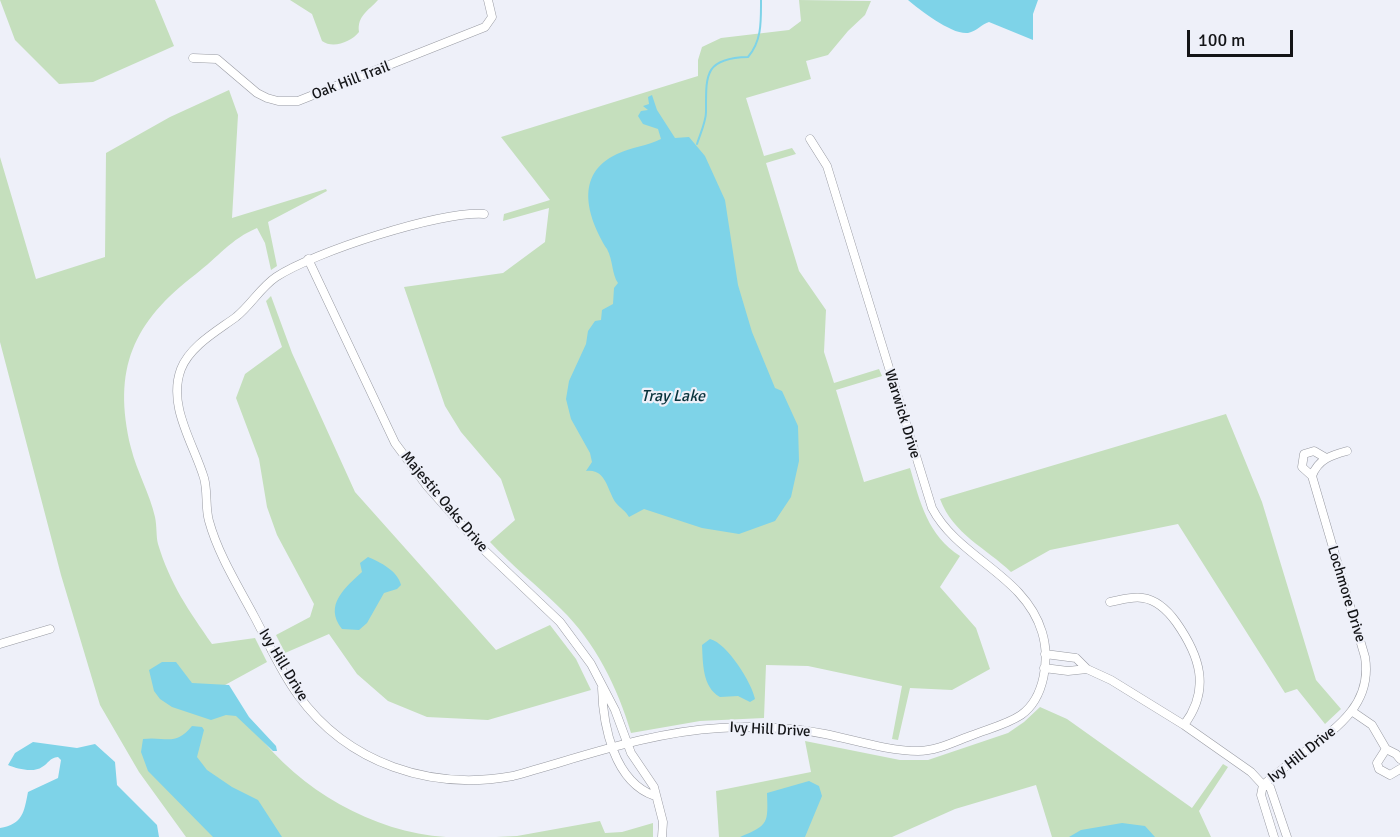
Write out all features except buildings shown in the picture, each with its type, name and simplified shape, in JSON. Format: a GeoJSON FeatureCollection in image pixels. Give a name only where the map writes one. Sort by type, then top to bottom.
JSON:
{"type":"FeatureCollection","features":[{"type":"Feature","properties":{"kind":"street","name":"Oak Hill Trail"},"geometry":{"type":"LineString","coordinates":[[194,58],[217,59],[256,93],[267,98],[278,101],[298,101],[485,27],[492,17],[488,0]]}},
{"type":"Feature","properties":{"kind":"street","name":"Warwick Drive"},"geometry":{"type":"LineString","coordinates":[[810,140],[827,166],[932,508],[947,532],[996,571],[1019,594],[1039,622],[1045,654]]}},
{"type":"Feature","properties":{"kind":"street","name":"Ivy Hill Drive"},"geometry":{"type":"LineString","coordinates":[[484,214],[453,214],[308,259],[275,278],[245,309],[192,351],[181,368],[178,383],[179,409],[204,479],[209,522],[232,574],[288,680],[312,712],[345,741],[382,762],[425,777],[447,781],[492,780],[612,747],[692,730],[748,727],[821,733],[904,750],[927,751],[1021,715],[1039,692],[1045,654],[1076,658],[1087,669],[1111,680],[1185,725],[1243,766],[1263,785],[1322,740],[1353,712]]}},
{"type":"Feature","properties":{"kind":"street","name":"Majestic Oaks Drive"},"geometry":{"type":"LineString","coordinates":[[308,259],[395,443],[427,486],[483,549],[560,622],[579,644],[615,710],[627,744],[654,787],[663,822],[662,837]]}},
{"type":"Feature","properties":{"kind":"street","name":"Lochmore Drive"},"geometry":{"type":"LineString","coordinates":[[1347,451],[1326,458],[1310,450],[1304,454],[1302,467],[1312,476],[1365,657],[1366,666],[1361,694],[1353,712]]}},
{"type":"Feature","properties":{"kind":"street"},"geometry":{"type":"LineString","coordinates":[[1312,476],[1326,458]]}},
{"type":"Feature","properties":{"kind":"street"},"geometry":{"type":"LineString","coordinates":[[1110,602],[1142,597],[1153,601],[1172,617],[1188,639],[1197,661],[1199,693],[1197,706],[1185,725]]}},
{"type":"Feature","properties":{"kind":"street"},"geometry":{"type":"LineString","coordinates":[[0,644],[50,629]]}},
{"type":"Feature","properties":{"kind":"street","name":"Ivy Hill Drive"},"geometry":{"type":"LineString","coordinates":[[1044,668],[1068,671],[1087,669]]}},
{"type":"Feature","properties":{"kind":"street","name":"Majestic Oaks Drive"},"geometry":{"type":"LineString","coordinates":[[602,685],[604,720],[612,747],[631,779],[644,792],[655,796]]}},
{"type":"Feature","properties":{"kind":"street"},"geometry":{"type":"LineString","coordinates":[[1353,712],[1372,724],[1386,749],[1400,759]]}},
{"type":"Feature","properties":{"kind":"street"},"geometry":{"type":"LineString","coordinates":[[1386,749],[1377,763],[1379,769],[1390,775],[1400,769]]}},
{"type":"Feature","properties":{"kind":"street"},"geometry":{"type":"LineString","coordinates":[[1274,837],[1261,795],[1263,785],[1270,787],[1275,796],[1287,837]]}},
{"type":"Feature","properties":{"kind":"green space"},"geometry":{"type":"Polygon","coordinates":[[[0,0],[155,0],[174,46],[93,82],[59,84],[15,40],[0,0]]]}},
{"type":"Feature","properties":{"kind":"green space"},"geometry":{"type":"Polygon","coordinates":[[[290,0],[378,0],[361,18],[359,32],[356,36],[342,43],[331,44],[322,41],[312,14],[290,0]]]}},
{"type":"Feature","properties":{"kind":"green space"},"geometry":{"type":"Polygon","coordinates":[[[799,0],[871,1],[865,15],[828,55],[806,61],[811,79],[746,98],[764,156],[792,148],[796,154],[766,163],[799,271],[826,310],[824,352],[834,383],[879,369],[882,376],[836,390],[864,482],[910,468],[922,506],[933,528],[940,539],[960,556],[940,587],[976,628],[990,669],[952,690],[910,688],[898,740],[892,739],[902,686],[808,666],[766,665],[764,718],[700,721],[631,733],[604,666],[584,636],[561,609],[490,542],[515,520],[501,479],[461,432],[445,406],[404,287],[503,273],[545,242],[549,208],[503,221],[504,214],[550,200],[501,137],[698,76],[698,60],[702,47],[721,38],[789,30],[801,21],[799,0]]]}},
{"type":"Feature","properties":{"kind":"green space"},"geometry":{"type":"Polygon","coordinates":[[[229,90],[238,115],[232,218],[326,189],[327,191],[268,222],[277,266],[271,270],[265,243],[257,228],[248,232],[174,292],[143,329],[133,349],[124,394],[126,420],[131,448],[153,508],[158,544],[174,585],[212,644],[255,638],[267,662],[225,685],[255,731],[273,752],[293,772],[316,789],[365,817],[391,827],[446,837],[186,837],[139,772],[100,705],[61,575],[0,342],[0,157],[36,279],[105,257],[106,153],[170,117],[229,90]]]}},
{"type":"Feature","properties":{"kind":"green space"},"geometry":{"type":"Polygon","coordinates":[[[271,296],[292,353],[355,492],[496,650],[550,625],[576,659],[591,690],[488,720],[427,717],[388,701],[357,674],[329,634],[285,653],[276,635],[310,617],[314,604],[277,535],[267,507],[259,459],[236,398],[245,374],[282,347],[266,301],[271,296]]]}},
{"type":"Feature","properties":{"kind":"green space"},"geometry":{"type":"Polygon","coordinates":[[[1226,414],[1262,502],[1316,680],[1341,709],[1325,724],[1297,689],[1285,693],[1178,524],[1050,550],[1011,572],[971,540],[953,522],[940,499],[1226,414]]]}},
{"type":"Feature","properties":{"kind":"green space"},"geometry":{"type":"Polygon","coordinates":[[[1040,707],[1067,719],[1192,808],[1223,764],[1228,767],[1199,811],[1211,837],[1052,837],[1036,785],[955,809],[892,837],[719,837],[716,791],[811,772],[805,741],[900,760],[928,760],[1008,733],[1040,707]]]}},
{"type":"Feature","properties":{"kind":"green space"},"geometry":{"type":"Polygon","coordinates":[[[600,821],[605,833],[622,832],[653,823],[653,837],[496,837],[517,836],[600,821]]]}},
{"type":"Feature","properties":{"kind":"water"},"geometry":{"type":"Polygon","coordinates":[[[908,0],[1038,0],[1033,14],[1033,40],[989,22],[974,31],[961,33],[936,21],[908,0]]]}},
{"type":"Feature","properties":{"kind":"water","name":"Tray Lake"},"geometry":{"type":"Polygon","coordinates":[[[652,95],[657,110],[675,138],[689,137],[705,156],[725,200],[738,285],[752,332],[775,388],[782,391],[798,426],[799,461],[791,497],[775,521],[739,534],[702,528],[644,509],[629,517],[616,503],[602,476],[593,471],[586,471],[592,462],[590,453],[571,419],[566,399],[569,381],[586,344],[588,331],[595,321],[601,320],[602,310],[613,304],[614,288],[618,283],[609,253],[590,210],[588,197],[590,184],[594,173],[603,163],[617,154],[661,139],[658,129],[643,124],[638,116],[641,111],[648,110],[643,106],[649,104],[648,97],[652,95]]]}},
{"type":"Feature","properties":{"kind":"water"},"geometry":{"type":"Polygon","coordinates":[[[368,557],[392,571],[401,585],[397,589],[384,593],[367,623],[359,630],[342,629],[335,612],[336,604],[344,590],[362,572],[360,563],[368,557]]]}},
{"type":"Feature","properties":{"kind":"water"},"geometry":{"type":"Polygon","coordinates":[[[710,639],[724,648],[738,664],[755,699],[750,702],[738,696],[720,697],[714,693],[707,681],[703,659],[702,645],[710,639]]]}},
{"type":"Feature","properties":{"kind":"water"},"geometry":{"type":"Polygon","coordinates":[[[162,662],[176,662],[192,683],[229,685],[249,717],[276,746],[277,751],[273,751],[236,716],[226,715],[211,720],[172,707],[160,699],[154,691],[149,670],[162,662]]]}},
{"type":"Feature","properties":{"kind":"water"},"geometry":{"type":"Polygon","coordinates":[[[192,726],[202,727],[204,730],[197,757],[207,770],[232,787],[258,800],[282,837],[213,837],[148,771],[141,752],[143,739],[175,739],[192,726]]]}},
{"type":"Feature","properties":{"kind":"water"},"geometry":{"type":"Polygon","coordinates":[[[33,742],[77,748],[95,744],[115,762],[117,785],[157,825],[159,837],[0,837],[0,828],[14,824],[21,816],[28,792],[58,778],[61,760],[58,757],[35,770],[8,765],[15,753],[33,742]]]}},
{"type":"Feature","properties":{"kind":"water"},"geometry":{"type":"Polygon","coordinates":[[[809,781],[819,786],[822,796],[805,837],[740,837],[762,826],[765,822],[767,793],[809,781]]]}},
{"type":"Feature","properties":{"kind":"water"},"geometry":{"type":"Polygon","coordinates":[[[1122,823],[1145,826],[1155,837],[1069,837],[1081,830],[1122,823]]]}},
{"type":"Feature","properties":{"kind":"waterway"},"geometry":{"type":"LineString","coordinates":[[697,144],[705,120],[706,88],[710,71],[723,61],[748,57],[753,51],[760,30],[761,0]]}}]}
